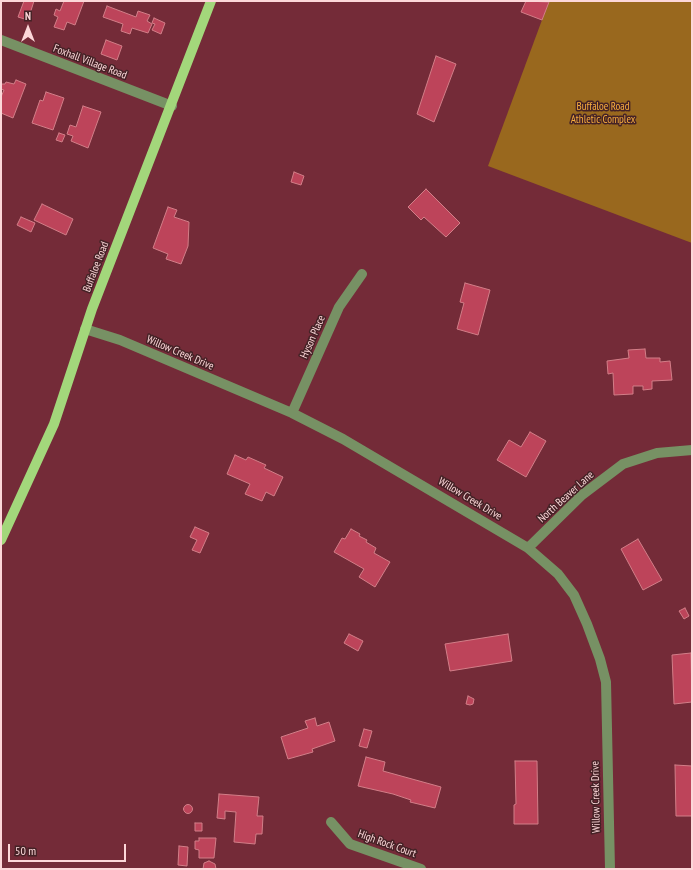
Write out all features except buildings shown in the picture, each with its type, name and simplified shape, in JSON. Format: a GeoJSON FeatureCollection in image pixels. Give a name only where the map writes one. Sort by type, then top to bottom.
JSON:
{"type":"FeatureCollection","features":[{"type":"Feature","properties":{"kind":"main road","name":"Buffaloe Road"},"geometry":{"type":"LineString","coordinates":[[1,540],[54,424],[85,329],[172,106],[211,1]]}},
{"type":"Feature","properties":{"kind":"street","name":"Foxhall Village Road"},"geometry":{"type":"LineString","coordinates":[[1,40],[172,106]]}},
{"type":"Feature","properties":{"kind":"street","name":"Hyson Place"},"geometry":{"type":"LineString","coordinates":[[292,413],[339,307],[362,274]]}},
{"type":"Feature","properties":{"kind":"street","name":"Willow Creek Drive"},"geometry":{"type":"LineString","coordinates":[[85,329],[120,340],[292,413],[343,439],[528,548],[558,574],[574,595],[600,659],[606,682],[610,869]]}},
{"type":"Feature","properties":{"kind":"street","name":"North Beaver Lane"},"geometry":{"type":"LineString","coordinates":[[528,548],[582,495],[623,464],[657,453],[692,450]]}},
{"type":"Feature","properties":{"kind":"street","name":"High Rock Court"},"geometry":{"type":"LineString","coordinates":[[331,822],[350,844],[421,869]]}},
{"type":"Feature","properties":{"kind":"green space","name":"Buffaloe Road Athletic Complex"},"geometry":{"type":"Polygon","coordinates":[[[549,1],[692,1],[692,243],[488,166],[549,1]]]}}]}
